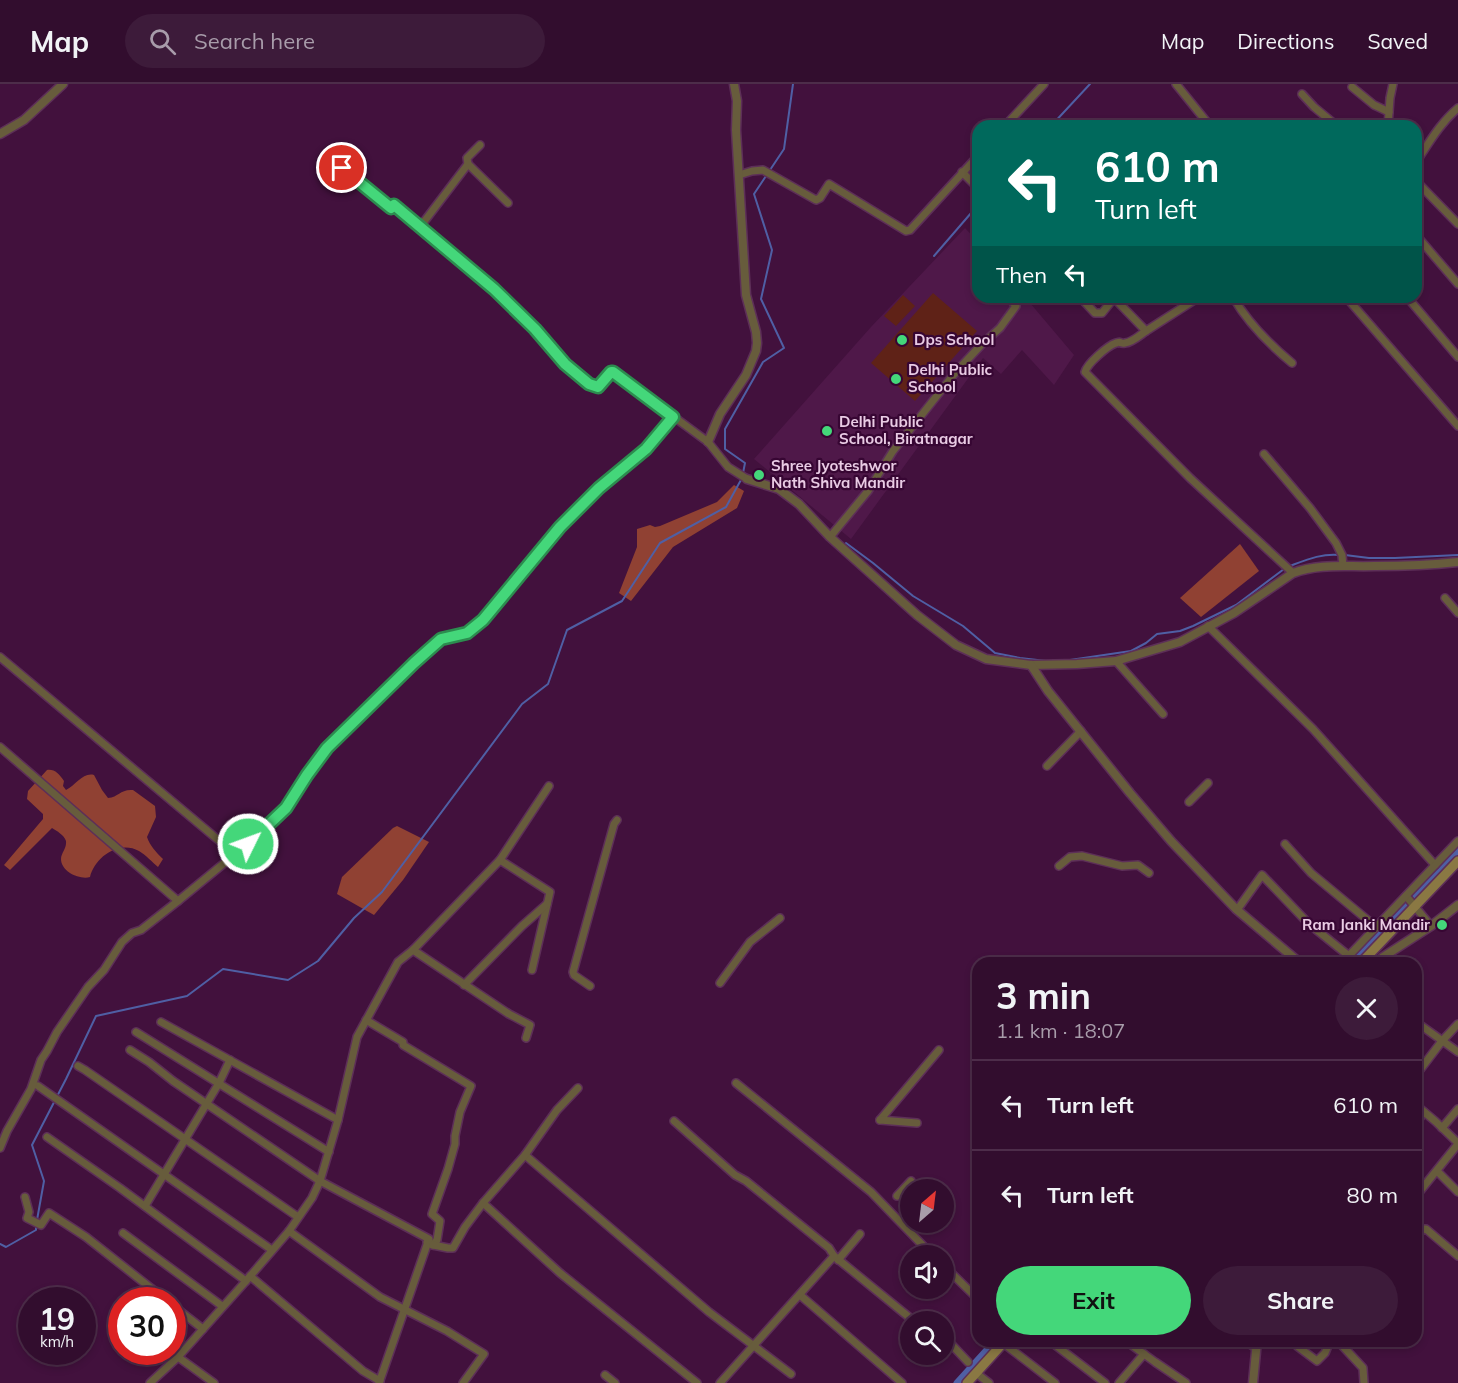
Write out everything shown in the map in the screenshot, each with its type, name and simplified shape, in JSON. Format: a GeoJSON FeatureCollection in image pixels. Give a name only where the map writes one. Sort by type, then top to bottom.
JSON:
{"type":"FeatureCollection","features":[{"type":"Feature","properties":{"kind":"main road"},"geometry":{"type":"LineString","coordinates":[[1367,957],[1458,861]]}},
{"type":"Feature","properties":{"kind":"main road"},"geometry":{"type":"LineString","coordinates":[[967,1383],[999,1347]]}},
{"type":"Feature","properties":{"kind":"street"},"geometry":{"type":"LineString","coordinates":[[0,134],[24,120],[63,84]]}},
{"type":"Feature","properties":{"kind":"street"},"geometry":{"type":"LineString","coordinates":[[708,442],[720,414],[746,375],[757,343],[746,295],[736,130],[737,101],[734,84]]}},
{"type":"Feature","properties":{"kind":"street"},"geometry":{"type":"LineString","coordinates":[[1011,120],[1044,84]]}},
{"type":"Feature","properties":{"kind":"street"},"geometry":{"type":"LineString","coordinates":[[1176,84],[1205,120]]}},
{"type":"Feature","properties":{"kind":"street"},"geometry":{"type":"LineString","coordinates":[[1388,120],[1391,85]]}},
{"type":"Feature","properties":{"kind":"street"},"geometry":{"type":"LineString","coordinates":[[1352,87],[1374,105],[1389,112]]}},
{"type":"Feature","properties":{"kind":"street"},"geometry":{"type":"LineString","coordinates":[[1302,94],[1330,120]]}},
{"type":"Feature","properties":{"kind":"street"},"geometry":{"type":"LineString","coordinates":[[1422,153],[1447,117],[1458,108]]}},
{"type":"Feature","properties":{"kind":"street"},"geometry":{"type":"LineString","coordinates":[[480,145],[467,158],[468,164],[508,203]]}},
{"type":"Feature","properties":{"kind":"street"},"geometry":{"type":"LineString","coordinates":[[739,175],[763,170],[814,200],[820,198],[829,184],[906,231],[910,230],[972,162]]}},
{"type":"Feature","properties":{"kind":"street"},"geometry":{"type":"LineString","coordinates":[[420,227],[468,164]]}},
{"type":"Feature","properties":{"kind":"street"},"geometry":{"type":"LineString","coordinates":[[342,168],[391,208],[394,205],[494,289],[535,329],[565,364],[589,384],[598,387],[613,372],[708,442],[720,458],[743,477],[779,489],[799,504],[830,537],[917,615],[956,645],[986,659],[1031,665],[1116,662],[1180,642],[1234,613],[1293,573],[1303,569],[1323,566],[1456,565]]}},
{"type":"Feature","properties":{"kind":"street"},"geometry":{"type":"LineString","coordinates":[[962,172],[972,182]]}},
{"type":"Feature","properties":{"kind":"street"},"geometry":{"type":"LineString","coordinates":[[1422,187],[1458,224]]}},
{"type":"Feature","properties":{"kind":"street"},"geometry":{"type":"LineString","coordinates":[[1422,242],[1458,284]]}},
{"type":"Feature","properties":{"kind":"street"},"geometry":{"type":"LineString","coordinates":[[830,537],[868,491],[893,451],[955,373],[1000,328],[1016,306],[1013,303]]}},
{"type":"Feature","properties":{"kind":"street"},"geometry":{"type":"LineString","coordinates":[[1086,303],[1095,313],[1102,312],[1110,303]]}},
{"type":"Feature","properties":{"kind":"street"},"geometry":{"type":"LineString","coordinates":[[1119,303],[1146,331]]}},
{"type":"Feature","properties":{"kind":"street"},"geometry":{"type":"LineString","coordinates":[[1190,303],[1133,340],[1112,345],[1087,366],[1085,372],[1190,478],[1293,573]]}},
{"type":"Feature","properties":{"kind":"street"},"geometry":{"type":"LineString","coordinates":[[1237,303],[1263,337],[1292,363]]}},
{"type":"Feature","properties":{"kind":"street"},"geometry":{"type":"LineString","coordinates":[[1351,303],[1458,426]]}},
{"type":"Feature","properties":{"kind":"street"},"geometry":{"type":"LineString","coordinates":[[1412,303],[1458,357]]}},
{"type":"Feature","properties":{"kind":"street"},"geometry":{"type":"LineString","coordinates":[[0,1148],[31,1089],[41,1060],[57,1032],[88,987],[104,970],[122,942],[178,902],[261,833],[286,808],[327,748],[441,639],[467,633],[483,620],[560,527],[599,488],[646,449],[673,417]]}},
{"type":"Feature","properties":{"kind":"street"},"geometry":{"type":"LineString","coordinates":[[1264,454],[1336,543],[1342,555],[1343,566]]}},
{"type":"Feature","properties":{"kind":"street"},"geometry":{"type":"LineString","coordinates":[[1445,598],[1458,613]]}},
{"type":"Feature","properties":{"kind":"street"},"geometry":{"type":"LineString","coordinates":[[1208,626],[1313,729],[1435,865]]}},
{"type":"Feature","properties":{"kind":"street"},"geometry":{"type":"LineString","coordinates":[[0,657],[236,854]]}},
{"type":"Feature","properties":{"kind":"street"},"geometry":{"type":"LineString","coordinates":[[1116,662],[1163,714]]}},
{"type":"Feature","properties":{"kind":"street"},"geometry":{"type":"LineString","coordinates":[[1031,665],[1041,682],[1171,841],[1237,910],[1293,957]]}},
{"type":"Feature","properties":{"kind":"street"},"geometry":{"type":"LineString","coordinates":[[1047,766],[1081,731]]}},
{"type":"Feature","properties":{"kind":"street"},"geometry":{"type":"LineString","coordinates":[[0,747],[178,902]]}},
{"type":"Feature","properties":{"kind":"street"},"geometry":{"type":"LineString","coordinates":[[1189,802],[1208,783]]}},
{"type":"Feature","properties":{"kind":"street"},"geometry":{"type":"LineString","coordinates":[[186,1349],[289,1231],[312,1198],[320,1181],[338,1120],[357,1037],[398,962],[413,950],[500,860],[549,786]]}},
{"type":"Feature","properties":{"kind":"street"},"geometry":{"type":"LineString","coordinates":[[590,986],[573,972],[617,820]]}},
{"type":"Feature","properties":{"kind":"street"},"geometry":{"type":"LineString","coordinates":[[1237,910],[1262,875],[1302,917],[1349,956],[1458,841]]}},
{"type":"Feature","properties":{"kind":"street"},"geometry":{"type":"LineString","coordinates":[[1285,844],[1311,873],[1376,927]]}},
{"type":"Feature","properties":{"kind":"street"},"geometry":{"type":"LineString","coordinates":[[1059,866],[1070,857],[1082,856],[1122,866],[1138,865],[1149,873]]}},
{"type":"Feature","properties":{"kind":"street"},"geometry":{"type":"LineString","coordinates":[[500,860],[550,892],[532,970]]}},
{"type":"Feature","properties":{"kind":"street"},"geometry":{"type":"LineString","coordinates":[[1406,896],[1431,926]]}},
{"type":"Feature","properties":{"kind":"street"},"geometry":{"type":"LineString","coordinates":[[464,984],[547,904]]}},
{"type":"Feature","properties":{"kind":"street"},"geometry":{"type":"LineString","coordinates":[[1383,957],[1431,926],[1458,905]]}},
{"type":"Feature","properties":{"kind":"street"},"geometry":{"type":"LineString","coordinates":[[720,982],[750,942],[780,918]]}},
{"type":"Feature","properties":{"kind":"street"},"geometry":{"type":"LineString","coordinates":[[413,950],[509,1014],[530,1025],[525,1038]]}},
{"type":"Feature","properties":{"kind":"street"},"geometry":{"type":"LineString","coordinates":[[47,1137],[248,1278],[379,1382],[430,1244],[437,1240],[440,1221],[432,1214],[451,1161],[460,1112],[471,1086],[366,1020]]}},
{"type":"Feature","properties":{"kind":"street"},"geometry":{"type":"LineString","coordinates":[[161,1022],[338,1120]]}},
{"type":"Feature","properties":{"kind":"street"},"geometry":{"type":"LineString","coordinates":[[1422,1067],[1458,1024]]}},
{"type":"Feature","properties":{"kind":"street"},"geometry":{"type":"LineString","coordinates":[[1422,1026],[1458,1052]]}},
{"type":"Feature","properties":{"kind":"street"},"geometry":{"type":"LineString","coordinates":[[136,1032],[329,1152]]}},
{"type":"Feature","properties":{"kind":"street"},"geometry":{"type":"LineString","coordinates":[[130,1050],[173,1082],[320,1181],[429,1239],[430,1244]]}},
{"type":"Feature","properties":{"kind":"street"},"geometry":{"type":"LineString","coordinates":[[917,1123],[880,1120],[939,1050]]}},
{"type":"Feature","properties":{"kind":"street"},"geometry":{"type":"LineString","coordinates":[[145,1206],[219,1083],[230,1060]]}},
{"type":"Feature","properties":{"kind":"street"},"geometry":{"type":"LineString","coordinates":[[78,1066],[298,1217]]}},
{"type":"Feature","properties":{"kind":"street"},"geometry":{"type":"LineString","coordinates":[[736,1083],[871,1192],[922,1245]]}},
{"type":"Feature","properties":{"kind":"street"},"geometry":{"type":"LineString","coordinates":[[38,1086],[272,1250]]}},
{"type":"Feature","properties":{"kind":"street"},"geometry":{"type":"LineString","coordinates":[[430,1244],[453,1248],[483,1203],[525,1155],[557,1110],[578,1088]]}},
{"type":"Feature","properties":{"kind":"street"},"geometry":{"type":"LineString","coordinates":[[1442,1128],[1458,1109]]}},
{"type":"Feature","properties":{"kind":"street"},"geometry":{"type":"LineString","coordinates":[[1422,1115],[1424,1112],[1458,1143],[1422,1189]]}},
{"type":"Feature","properties":{"kind":"street"},"geometry":{"type":"LineString","coordinates":[[674,1121],[735,1175],[746,1181],[829,1248],[836,1258],[901,1311]]}},
{"type":"Feature","properties":{"kind":"street"},"geometry":{"type":"LineString","coordinates":[[525,1155],[701,1306],[791,1374]]}},
{"type":"Feature","properties":{"kind":"street"},"geometry":{"type":"LineString","coordinates":[[1437,1171],[1458,1192]]}},
{"type":"Feature","properties":{"kind":"street"},"geometry":{"type":"LineString","coordinates":[[897,1196],[900,1193]]}},
{"type":"Feature","properties":{"kind":"street"},"geometry":{"type":"LineString","coordinates":[[25,1197],[29,1212],[27,1218],[41,1225],[49,1213],[86,1237],[149,1287]]}},
{"type":"Feature","properties":{"kind":"street"},"geometry":{"type":"LineString","coordinates":[[483,1203],[560,1272],[697,1383]]}},
{"type":"Feature","properties":{"kind":"street"},"geometry":{"type":"LineString","coordinates":[[1422,1230],[1426,1229],[1458,1256]]}},
{"type":"Feature","properties":{"kind":"street"},"geometry":{"type":"LineString","coordinates":[[289,1231],[380,1297],[447,1331],[484,1354],[464,1383]]}},
{"type":"Feature","properties":{"kind":"street"},"geometry":{"type":"LineString","coordinates":[[123,1233],[222,1306]]}},
{"type":"Feature","properties":{"kind":"street"},"geometry":{"type":"LineString","coordinates":[[720,1383],[800,1295],[860,1234]]}},
{"type":"Feature","properties":{"kind":"street"},"geometry":{"type":"LineString","coordinates":[[954,1276],[972,1293]]}},
{"type":"Feature","properties":{"kind":"street"},"geometry":{"type":"LineString","coordinates":[[800,1295],[902,1383]]}},
{"type":"Feature","properties":{"kind":"street"},"geometry":{"type":"LineString","coordinates":[[186,1316],[203,1329]]}},
{"type":"Feature","properties":{"kind":"street"},"geometry":{"type":"LineString","coordinates":[[954,1347],[968,1362]]}},
{"type":"Feature","properties":{"kind":"street"},"geometry":{"type":"LineString","coordinates":[[1010,1347],[1055,1383]]}},
{"type":"Feature","properties":{"kind":"street"},"geometry":{"type":"LineString","coordinates":[[1058,1347],[1105,1383]]}},
{"type":"Feature","properties":{"kind":"street"},"geometry":{"type":"LineString","coordinates":[[1134,1347],[1186,1383]]}},
{"type":"Feature","properties":{"kind":"street"},"geometry":{"type":"LineString","coordinates":[[1253,1383],[1257,1347]]}},
{"type":"Feature","properties":{"kind":"street"},"geometry":{"type":"LineString","coordinates":[[1297,1347],[1317,1361],[1328,1347]]}},
{"type":"Feature","properties":{"kind":"street"},"geometry":{"type":"LineString","coordinates":[[1344,1347],[1363,1368],[1364,1383]]}},
{"type":"Feature","properties":{"kind":"street"},"geometry":{"type":"LineString","coordinates":[[1119,1383],[1144,1354]]}},
{"type":"Feature","properties":{"kind":"street"},"geometry":{"type":"LineString","coordinates":[[186,1364],[214,1383]]}},
{"type":"Feature","properties":{"kind":"street"},"geometry":{"type":"LineString","coordinates":[[150,1383],[170,1365]]}},
{"type":"Feature","properties":{"kind":"street"},"geometry":{"type":"LineString","coordinates":[[976,1373],[989,1383]]}},
{"type":"Feature","properties":{"kind":"street"},"geometry":{"type":"LineString","coordinates":[[605,1375],[615,1383]]}},
{"type":"Feature","properties":{"kind":"shaded area","name":"Delhi Public School"},"geometry":{"type":"Polygon","coordinates":[[[965,228],[972,236],[972,303],[1030,303],[1074,355],[1054,385],[1022,350],[1001,374],[983,358],[851,539],[754,459],[871,327],[965,228]]]}},
{"type":"Feature","properties":{"kind":"shaded area"},"geometry":{"type":"Polygon","coordinates":[[[933,293],[977,331],[915,401],[871,363],[933,293]]]}},
{"type":"Feature","properties":{"kind":"shaded area"},"geometry":{"type":"Polygon","coordinates":[[[903,295],[915,306],[896,326],[884,316],[903,295]]]}},
{"type":"Feature","properties":{"kind":"shaded area"},"geometry":{"type":"Polygon","coordinates":[[[734,485],[744,491],[737,508],[673,547],[631,601],[619,593],[637,547],[637,529],[650,525],[660,526],[717,502],[734,485]]]}},
{"type":"Feature","properties":{"kind":"shaded area"},"geometry":{"type":"Polygon","coordinates":[[[1240,544],[1259,571],[1201,617],[1180,598],[1240,544]]]}},
{"type":"Feature","properties":{"kind":"shaded area"},"geometry":{"type":"Polygon","coordinates":[[[47,770],[59,774],[66,790],[86,775],[94,775],[108,798],[133,790],[155,806],[156,817],[147,837],[163,859],[158,867],[139,851],[124,848],[116,849],[102,857],[90,877],[76,876],[62,864],[61,857],[66,841],[52,828],[10,870],[4,865],[43,819],[43,814],[27,799],[28,791],[47,770]]]}},
{"type":"Feature","properties":{"kind":"shaded area"},"geometry":{"type":"Polygon","coordinates":[[[397,826],[429,842],[403,880],[374,915],[337,894],[342,877],[397,826]]]}},
{"type":"Feature","properties":{"kind":"waterway"},"geometry":{"type":"LineString","coordinates":[[743,473],[745,463],[725,449],[725,429],[763,362],[784,348],[761,299],[772,250],[754,194],[784,149],[793,84]]}},
{"type":"Feature","properties":{"kind":"waterway"},"geometry":{"type":"LineString","coordinates":[[1057,120],[1090,84]]}},
{"type":"Feature","properties":{"kind":"waterway"},"geometry":{"type":"LineString","coordinates":[[934,256],[972,212]]}},
{"type":"Feature","properties":{"kind":"waterway"},"geometry":{"type":"LineString","coordinates":[[37,1220],[44,1181],[32,1145],[96,1016],[187,996],[223,969],[288,980],[318,961],[354,918],[382,892],[522,704],[548,684],[567,630],[622,601],[660,543],[726,507],[742,478]]}},
{"type":"Feature","properties":{"kind":"waterway"},"geometry":{"type":"LineString","coordinates":[[846,543],[913,596],[963,626],[995,653],[1046,661]]}},
{"type":"Feature","properties":{"kind":"waterway"},"geometry":{"type":"LineString","coordinates":[[1290,566],[1320,556],[1340,555]]}},
{"type":"Feature","properties":{"kind":"waterway"},"geometry":{"type":"LineString","coordinates":[[1345,555],[1369,558],[1458,555]]}},
{"type":"Feature","properties":{"kind":"waterway"},"geometry":{"type":"LineString","coordinates":[[1070,660],[1131,651],[1157,634],[1180,631],[1193,626],[1236,605],[1284,569]]}},
{"type":"Feature","properties":{"kind":"waterway"},"geometry":{"type":"LineString","coordinates":[[1356,957],[1458,850]]}},
{"type":"Feature","properties":{"kind":"waterway"},"geometry":{"type":"LineString","coordinates":[[0,1244],[6,1247],[36,1230],[36,1226]]}},
{"type":"Feature","properties":{"kind":"waterway"},"geometry":{"type":"LineString","coordinates":[[957,1383],[990,1347]]}},
{"type":"Feature","properties":{"kind":"place","name":"Dps School"},"geometry":{"type":"Point","coordinates":[902,340]}},
{"type":"Feature","properties":{"kind":"place","name":"Delhi Public School"},"geometry":{"type":"Point","coordinates":[896,379]}},
{"type":"Feature","properties":{"kind":"place","name":"Delhi Public School, Biratnagar"},"geometry":{"type":"Point","coordinates":[827,431]}},
{"type":"Feature","properties":{"kind":"place","name":"Shree Jyoteshwor Nath Shiva Mandir"},"geometry":{"type":"Point","coordinates":[759,475]}},
{"type":"Feature","properties":{"kind":"place","name":"Ram Janki Mandir"},"geometry":{"type":"Point","coordinates":[1442,925]}},
{"type":"Feature","properties":{"kind":"route"},"geometry":{"type":"LineString","coordinates":[[248,844],[286,808],[327,748],[441,639],[467,633],[483,620],[560,527],[599,488],[646,449],[673,417],[613,372],[598,387],[589,384],[565,364],[535,329],[494,289],[394,205],[391,208],[342,168]]}}]}
